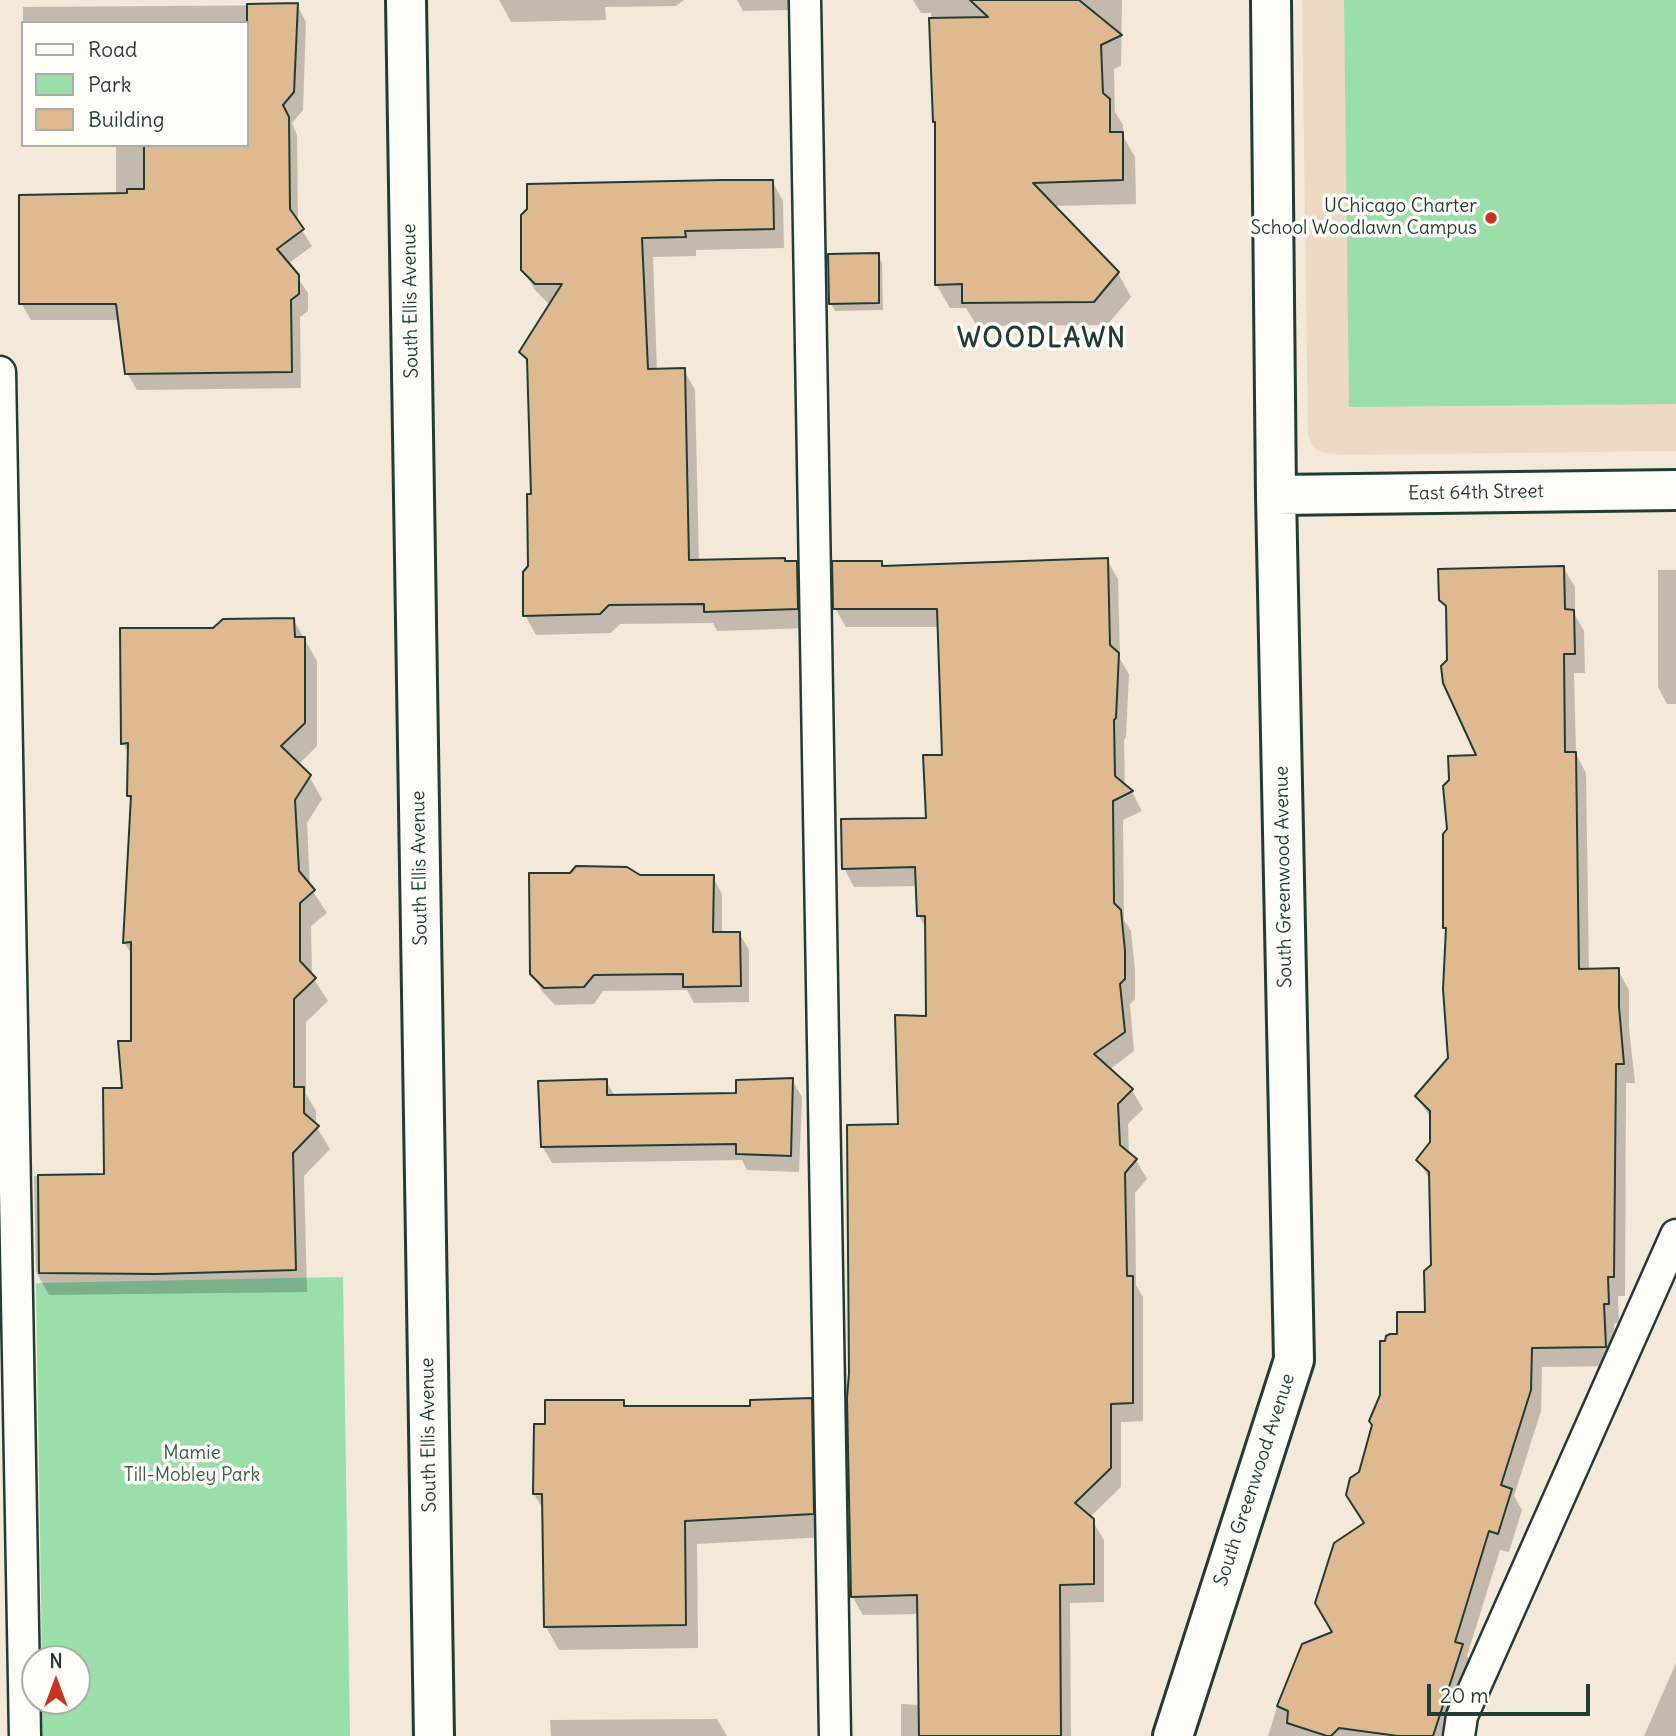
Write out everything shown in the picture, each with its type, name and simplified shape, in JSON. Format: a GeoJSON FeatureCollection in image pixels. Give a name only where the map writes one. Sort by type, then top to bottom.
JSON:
{"type":"FeatureCollection","features":[{"type":"Feature","properties":{"kind":"street","name":"South Ellis Avenue"},"geometry":{"type":"LineString","coordinates":[[406,0],[434,1736]]}},
{"type":"Feature","properties":{"kind":"street","name":"South Greenwood Avenue"},"geometry":{"type":"LineString","coordinates":[[1173,1736],[1294,1360],[1276,495],[1271,0]]}},
{"type":"Feature","properties":{"kind":"street","name":"East 64th Street"},"geometry":{"type":"LineString","coordinates":[[1276,495],[1676,490]]}},
{"type":"Feature","properties":{"kind":"lane"},"geometry":{"type":"LineString","coordinates":[[805,0],[835,1736]]}},
{"type":"Feature","properties":{"kind":"lane"},"geometry":{"type":"LineString","coordinates":[[0,372],[25,1736]]}},
{"type":"Feature","properties":{"kind":"lane"},"geometry":{"type":"LineString","coordinates":[[1460,1736],[1462,1716],[1676,1235]]}},
{"type":"Feature","properties":{"kind":"shaded area","name":"UChicago Charter School Woodlawn Campus"},"geometry":{"type":"Polygon","coordinates":[[[1302,0],[1676,0],[1676,451],[1342,455],[1321,452],[1313,447],[1308,435],[1302,0]]]}},
{"type":"Feature","properties":{"kind":"green space","name":"UChicago Charter School Woodlawn Campus"},"geometry":{"type":"Polygon","coordinates":[[[1344,0],[1676,0],[1676,404],[1349,407],[1344,0]]]}},
{"type":"Feature","properties":{"kind":"green space","name":"Mamie Till-Mobley Park"},"geometry":{"type":"Polygon","coordinates":[[[343,1277],[350,1736],[41,1736],[41,1715],[91,1715],[91,1645],[42,1645],[36,1283],[343,1277]]]}},
{"type":"Feature","properties":{"kind":"building"},"geometry":{"type":"Polygon","coordinates":[[[970,0],[1079,0],[1122,35],[1101,45],[1103,93],[1110,99],[1110,132],[1123,132],[1123,180],[1033,183],[1119,272],[1094,302],[962,303],[962,284],[935,285],[935,122],[929,18],[988,17],[970,0]]]}},
{"type":"Feature","properties":{"kind":"building"},"geometry":{"type":"Polygon","coordinates":[[[298,3],[294,92],[283,105],[289,117],[290,209],[304,229],[277,249],[299,275],[299,294],[291,300],[292,372],[125,374],[116,304],[19,304],[19,195],[127,193],[127,189],[144,189],[144,147],[248,147],[247,4],[298,3]]]}},
{"type":"Feature","properties":{"kind":"building"},"geometry":{"type":"Polygon","coordinates":[[[773,180],[774,229],[685,231],[686,237],[642,238],[648,369],[685,368],[689,560],[785,558],[785,561],[797,561],[798,609],[704,612],[704,604],[609,605],[600,614],[523,616],[523,572],[528,566],[527,494],[531,494],[527,359],[519,352],[562,284],[535,284],[521,270],[521,215],[527,209],[527,184],[773,180]]]}},
{"type":"Feature","properties":{"kind":"building"},"geometry":{"type":"Polygon","coordinates":[[[879,253],[879,303],[829,304],[828,254],[879,253]]]}},
{"type":"Feature","properties":{"kind":"building"},"geometry":{"type":"Polygon","coordinates":[[[1108,558],[1110,645],[1119,653],[1114,720],[1115,776],[1133,791],[1113,801],[1114,903],[1121,910],[1125,951],[1125,979],[1120,984],[1125,1032],[1094,1054],[1133,1089],[1118,1104],[1120,1145],[1137,1159],[1125,1173],[1127,1276],[1133,1276],[1133,1403],[1111,1404],[1111,1468],[1075,1503],[1094,1519],[1094,1584],[1060,1585],[1061,1736],[919,1736],[917,1595],[851,1597],[847,1398],[847,1125],[898,1124],[895,1015],[926,1016],[925,916],[917,916],[915,867],[842,869],[841,819],[926,818],[923,755],[942,755],[937,609],[833,609],[832,561],[882,561],[882,566],[1108,558]]]}},
{"type":"Feature","properties":{"kind":"building"},"geometry":{"type":"Polygon","coordinates":[[[1564,566],[1565,609],[1574,610],[1575,654],[1564,654],[1565,752],[1576,752],[1579,969],[1619,968],[1624,1064],[1616,1064],[1614,1277],[1608,1277],[1609,1304],[1604,1304],[1606,1347],[1532,1348],[1531,1390],[1501,1485],[1512,1489],[1498,1534],[1489,1531],[1455,1642],[1463,1644],[1433,1736],[1398,1736],[1339,1728],[1331,1736],[1327,1736],[1287,1723],[1288,1711],[1277,1706],[1302,1644],[1332,1632],[1315,1603],[1334,1543],[1364,1523],[1346,1495],[1350,1478],[1359,1472],[1372,1425],[1369,1421],[1380,1395],[1380,1341],[1385,1341],[1390,1334],[1397,1334],[1397,1312],[1425,1312],[1424,1271],[1431,1265],[1429,1172],[1416,1160],[1430,1142],[1430,1111],[1415,1096],[1448,1058],[1443,989],[1446,928],[1443,928],[1443,834],[1447,829],[1443,786],[1449,780],[1448,756],[1476,755],[1443,683],[1441,666],[1447,660],[1446,606],[1439,600],[1438,569],[1564,566]]]}},
{"type":"Feature","properties":{"kind":"building"},"geometry":{"type":"Polygon","coordinates":[[[294,618],[295,637],[305,637],[305,723],[281,746],[311,775],[295,800],[299,871],[315,890],[300,903],[300,961],[316,978],[294,999],[294,1087],[304,1087],[304,1113],[319,1126],[293,1153],[296,1270],[156,1274],[39,1273],[38,1175],[104,1174],[103,1088],[122,1088],[118,1041],[131,1041],[131,942],[123,943],[131,796],[127,796],[128,743],[121,744],[120,628],[213,628],[223,619],[294,618]]]}},
{"type":"Feature","properties":{"kind":"building"},"geometry":{"type":"Polygon","coordinates":[[[576,866],[627,867],[640,875],[714,875],[713,932],[740,932],[741,986],[683,987],[683,974],[594,975],[584,987],[544,988],[530,974],[529,873],[570,873],[576,866]]]}},
{"type":"Feature","properties":{"kind":"building"},"geometry":{"type":"Polygon","coordinates":[[[793,1078],[791,1156],[736,1154],[736,1144],[541,1147],[538,1081],[607,1079],[607,1095],[736,1093],[736,1080],[793,1078]]]}},
{"type":"Feature","properties":{"kind":"building"},"geometry":{"type":"Polygon","coordinates":[[[812,1398],[814,1514],[685,1521],[686,1625],[544,1627],[542,1494],[533,1494],[534,1424],[545,1424],[545,1400],[624,1400],[624,1406],[750,1406],[750,1400],[812,1398]]]}},
{"type":"Feature","properties":{"kind":"place","name":"UChicago Charter School Woodlawn Campus"},"geometry":{"type":"Point","coordinates":[1491,218]}},
{"type":"Feature","properties":{"kind":"district","name":"WOODLAWN"},"geometry":{"type":"Point","coordinates":[1042,340]}}]}
